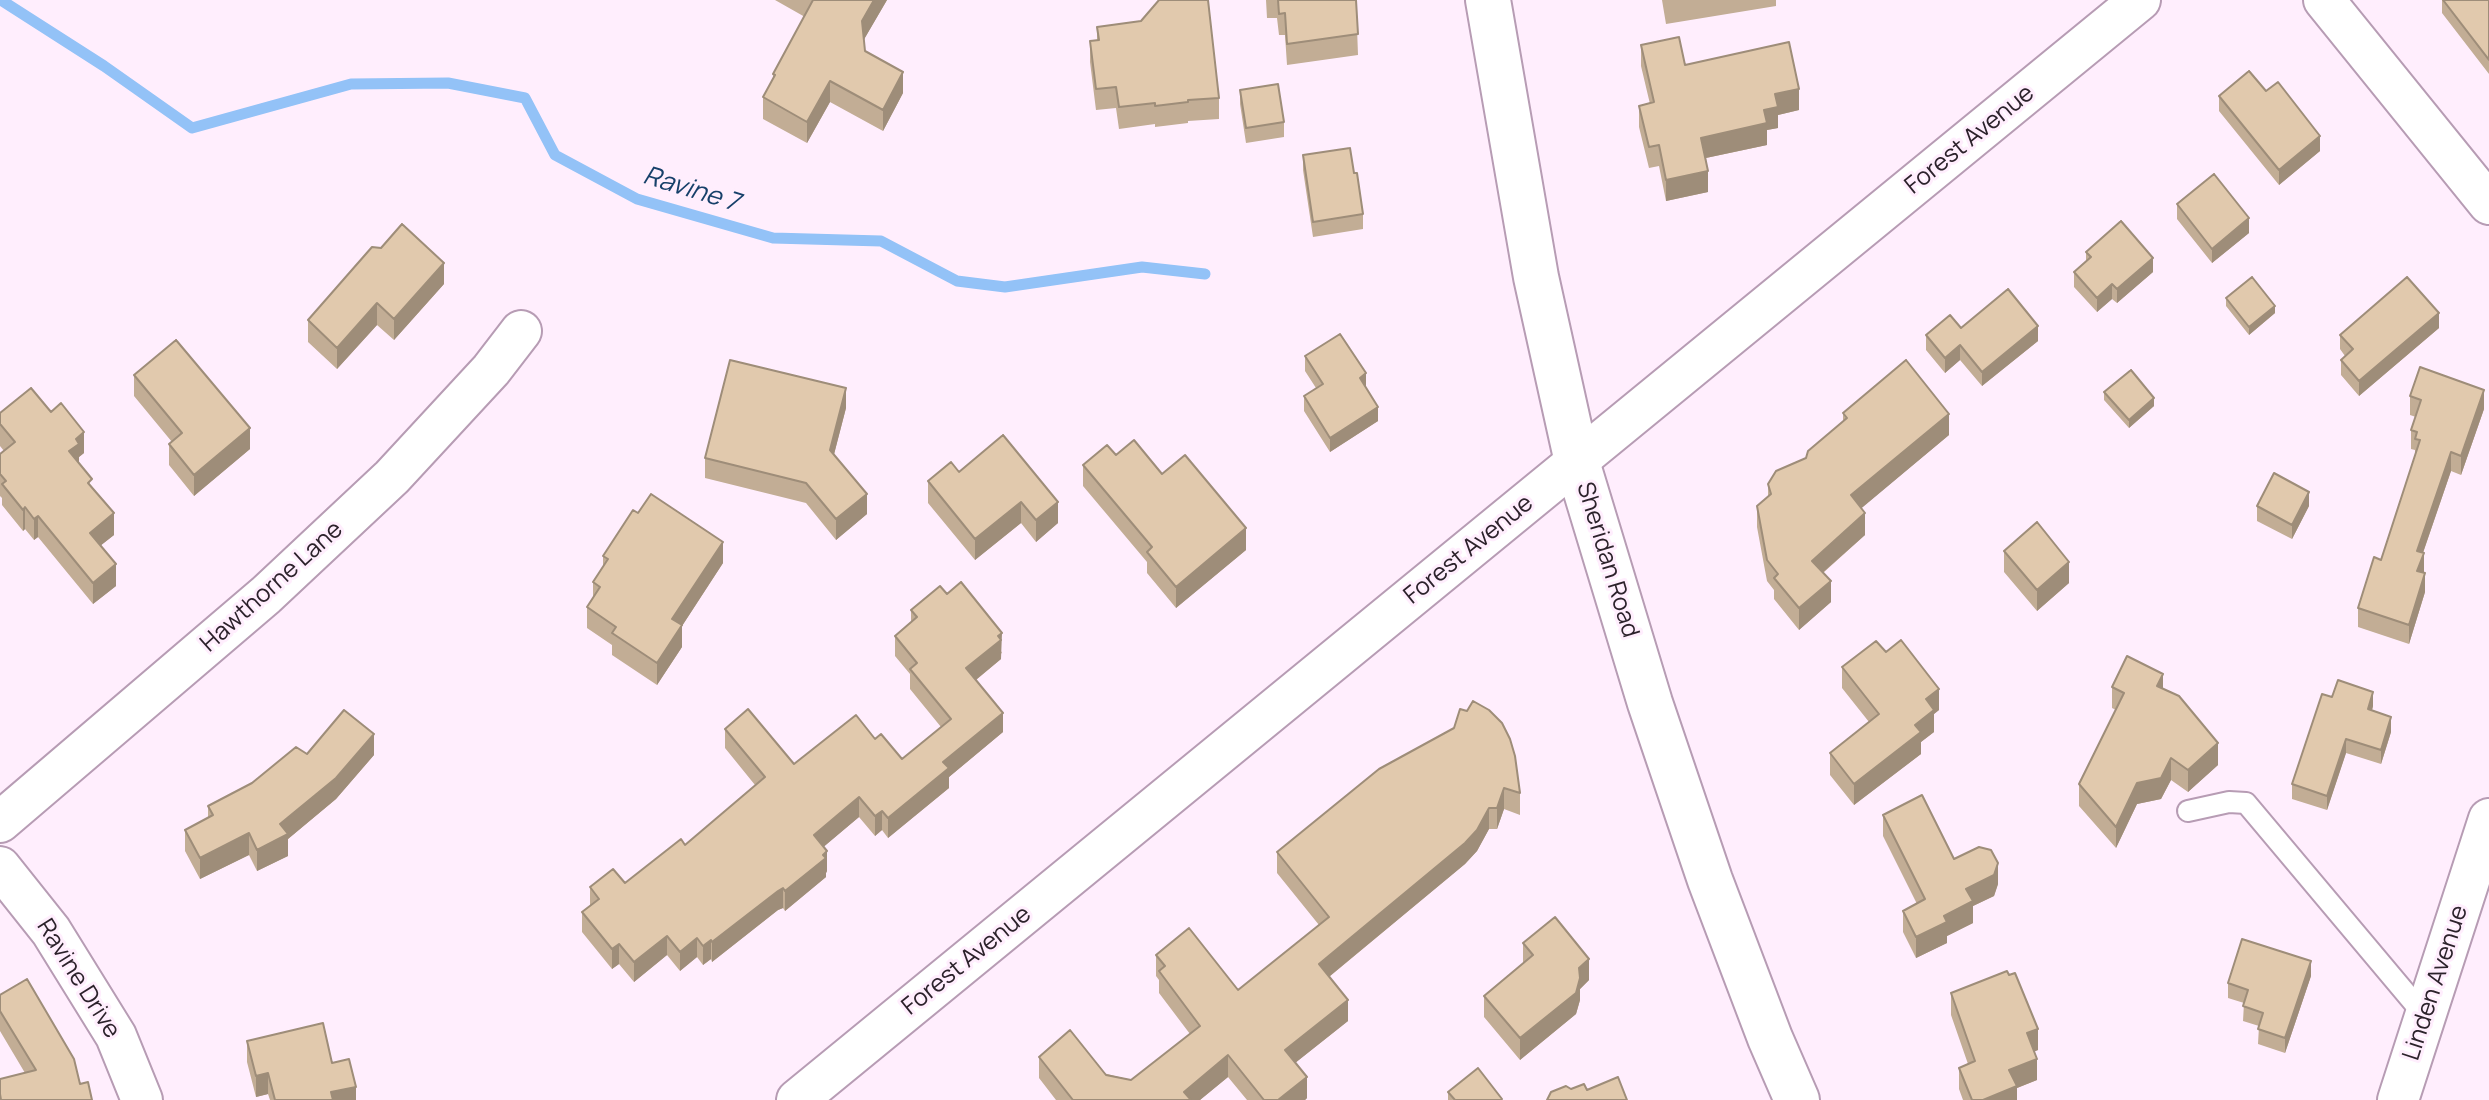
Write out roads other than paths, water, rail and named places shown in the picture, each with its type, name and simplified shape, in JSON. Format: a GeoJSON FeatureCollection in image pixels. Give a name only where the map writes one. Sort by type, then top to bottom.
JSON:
{"type":"FeatureCollection","features":[{"type":"Feature","properties":{"kind":"street","name":"Sheridan Road"},"geometry":{"type":"LineString","coordinates":[[1488,0],[1536,277],[1577,462],[1650,703],[1700,851],[1770,1038],[1797,1100]]}},
{"type":"Feature","properties":{"kind":"street","name":"Forest Avenue"},"geometry":{"type":"LineString","coordinates":[[797,1100],[2140,0]]}},
{"type":"Feature","properties":{"kind":"street"},"geometry":{"type":"LineString","coordinates":[[2324,0],[2489,204]]}},
{"type":"Feature","properties":{"kind":"street","name":"Hawthorne Lane"},"geometry":{"type":"LineString","coordinates":[[0,822],[266,595],[392,477],[491,370],[521,331]]}},
{"type":"Feature","properties":{"kind":"street","name":"Linden Avenue"},"geometry":{"type":"LineString","coordinates":[[2398,1100],[2489,819]]}},
{"type":"Feature","properties":{"kind":"street","name":"Ravine Drive"},"geometry":{"type":"LineString","coordinates":[[0,867],[51,931],[116,1036],[142,1100]]}},
{"type":"Feature","properties":{"kind":"lane"},"geometry":{"type":"LineString","coordinates":[[2188,811],[2229,802],[2246,803],[2425,1016]]}},
{"type":"Feature","properties":{"kind":"waterway","name":"Ravine 7"},"geometry":{"type":"LineString","coordinates":[[1,0],[104,66],[192,128],[351,84],[448,83],[525,98],[555,155],[637,199],[773,238],[881,241],[957,281],[1005,287],[1142,267],[1205,274]]}}]}
